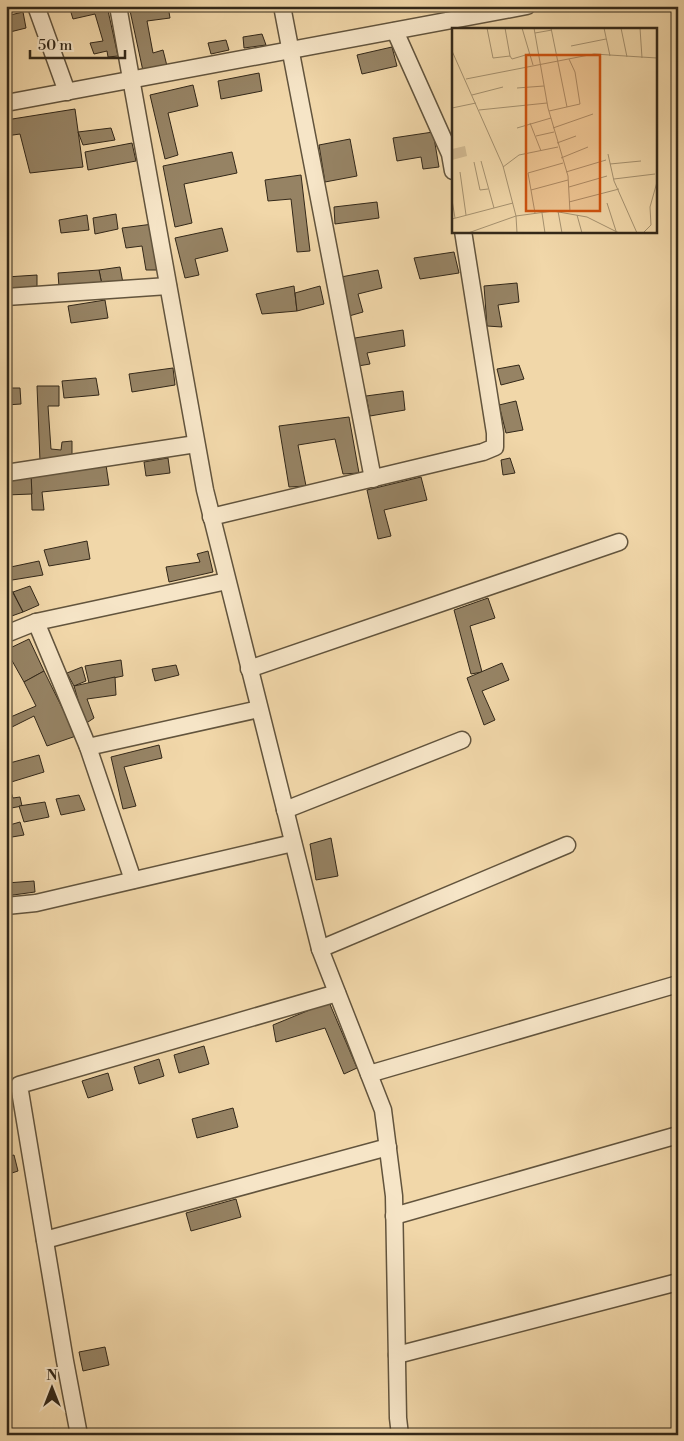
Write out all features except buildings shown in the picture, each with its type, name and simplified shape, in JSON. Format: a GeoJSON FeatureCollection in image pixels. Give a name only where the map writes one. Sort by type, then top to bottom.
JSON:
{"type":"FeatureCollection","features":[{"type":"Feature","properties":{"kind":"street"},"geometry":{"type":"LineString","coordinates":[[36,6],[67,92]]}},
{"type":"Feature","properties":{"kind":"street"},"geometry":{"type":"LineString","coordinates":[[118,6],[196,444],[211,517],[320,950],[383,1110],[394,1196],[400,1435]]}},
{"type":"Feature","properties":{"kind":"street"},"geometry":{"type":"LineString","coordinates":[[282,6],[373,478]]}},
{"type":"Feature","properties":{"kind":"street"},"geometry":{"type":"LineString","coordinates":[[6,104],[527,6]]}},
{"type":"Feature","properties":{"kind":"street"},"geometry":{"type":"LineString","coordinates":[[395,31],[450,154],[452,165]]}},
{"type":"Feature","properties":{"kind":"street"},"geometry":{"type":"LineString","coordinates":[[211,517],[483,452],[496,447],[496,433],[462,232]]}},
{"type":"Feature","properties":{"kind":"street"},"geometry":{"type":"LineString","coordinates":[[6,298],[168,286]]}},
{"type":"Feature","properties":{"kind":"street"},"geometry":{"type":"LineString","coordinates":[[6,473],[196,444]]}},
{"type":"Feature","properties":{"kind":"street"},"geometry":{"type":"LineString","coordinates":[[249,669],[619,542]]}},
{"type":"Feature","properties":{"kind":"street"},"geometry":{"type":"LineString","coordinates":[[6,634],[36,622],[227,581]]}},
{"type":"Feature","properties":{"kind":"street"},"geometry":{"type":"LineString","coordinates":[[36,622],[88,747],[133,880]]}},
{"type":"Feature","properties":{"kind":"street"},"geometry":{"type":"LineString","coordinates":[[88,747],[260,708]]}},
{"type":"Feature","properties":{"kind":"street"},"geometry":{"type":"LineString","coordinates":[[285,810],[462,740]]}},
{"type":"Feature","properties":{"kind":"street"},"geometry":{"type":"LineString","coordinates":[[6,906],[36,903],[293,843]]}},
{"type":"Feature","properties":{"kind":"street"},"geometry":{"type":"LineString","coordinates":[[320,950],[567,845]]}},
{"type":"Feature","properties":{"kind":"street"},"geometry":{"type":"LineString","coordinates":[[369,1074],[678,984]]}},
{"type":"Feature","properties":{"kind":"street"},"geometry":{"type":"LineString","coordinates":[[79,1435],[19,1085],[337,993]]}},
{"type":"Feature","properties":{"kind":"street"},"geometry":{"type":"LineString","coordinates":[[394,1216],[678,1135]]}},
{"type":"Feature","properties":{"kind":"street"},"geometry":{"type":"LineString","coordinates":[[45,1240],[388,1147]]}},
{"type":"Feature","properties":{"kind":"street"},"geometry":{"type":"LineString","coordinates":[[397,1355],[678,1282]]}}]}
